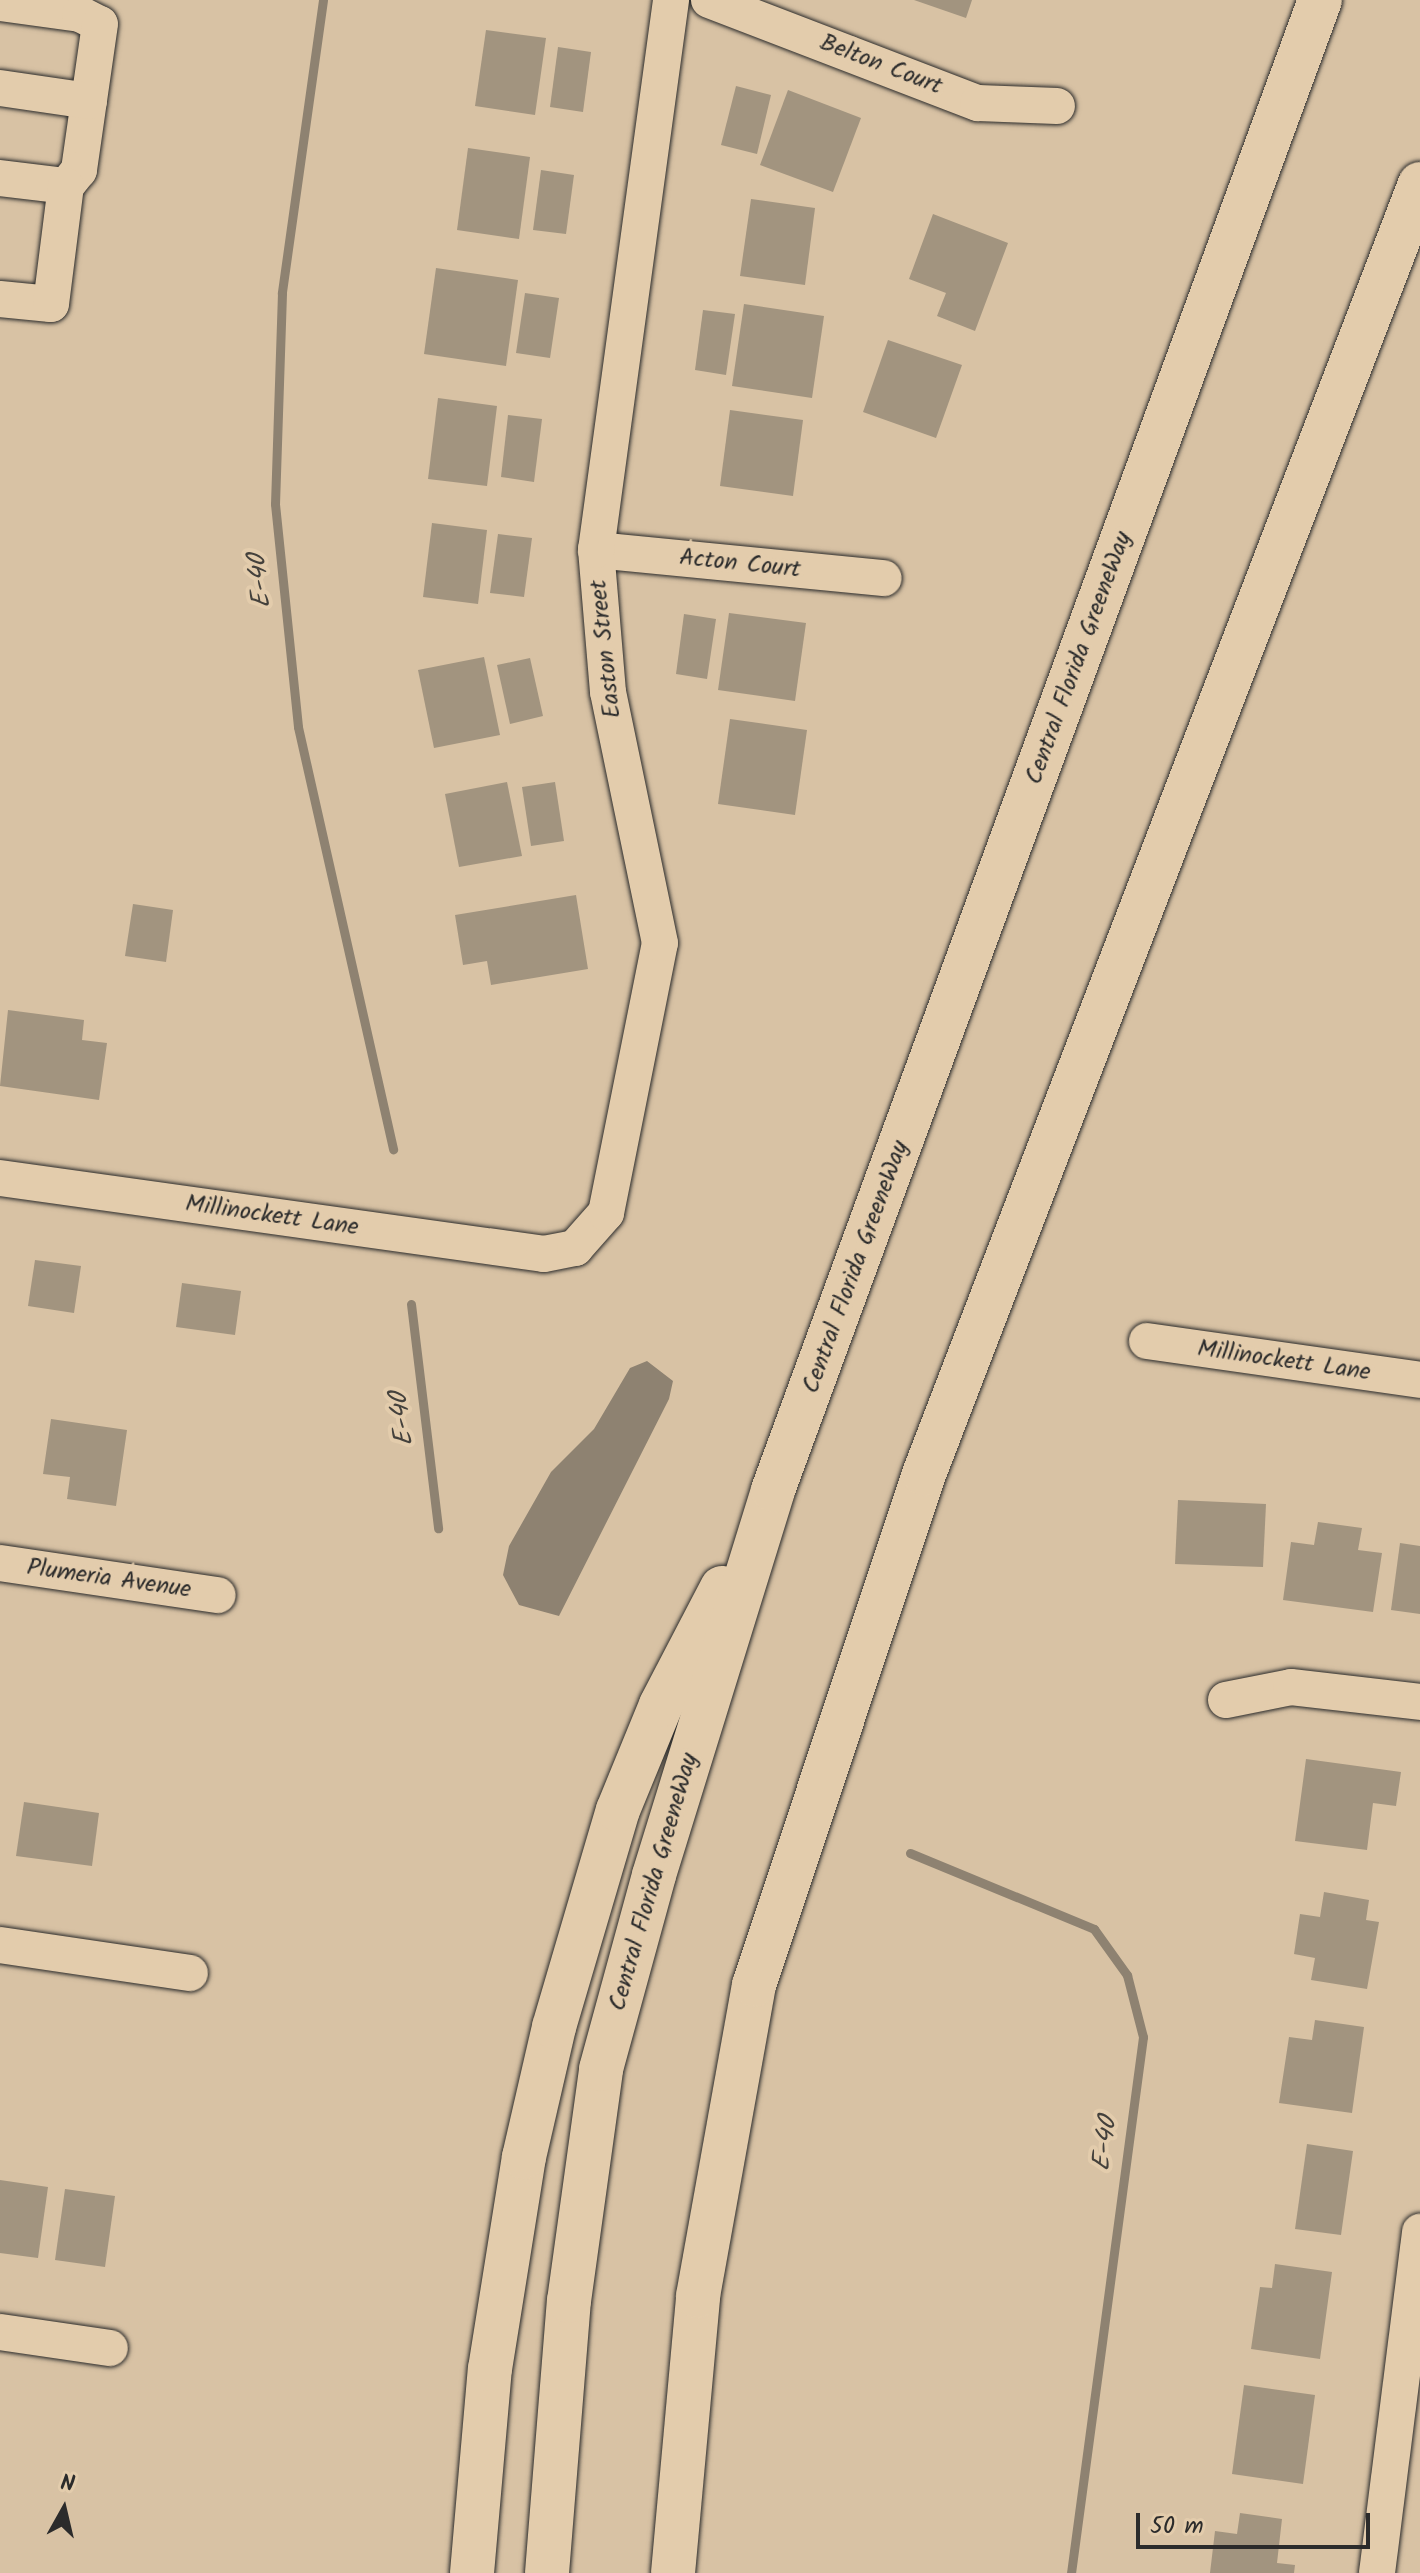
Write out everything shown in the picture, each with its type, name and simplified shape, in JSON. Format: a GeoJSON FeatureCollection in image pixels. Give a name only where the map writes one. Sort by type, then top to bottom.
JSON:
{"type":"FeatureCollection","features":[{"type":"Feature","properties":{"kind":"highway","name":"Central Florida GreeneWay"},"geometry":{"type":"LineString","coordinates":[[547,2573],[569,2301],[601,2069],[773,1490],[1320,0]]}},
{"type":"Feature","properties":{"kind":"highway"},"geometry":{"type":"LineString","coordinates":[[673,2573],[698,2296],[754,1985],[924,1474],[1420,184]]}},
{"type":"Feature","properties":{"kind":"highway"},"geometry":{"type":"LineString","coordinates":[[472,2573],[490,2369],[524,2157],[590,1893],[661,1705],[773,1490]]}},
{"type":"Feature","properties":{"kind":"street","name":"Easton Street"},"geometry":{"type":"LineString","coordinates":[[544,1254],[575,1248],[606,1213],[660,943],[608,692],[596,550],[671,0]]}},
{"type":"Feature","properties":{"kind":"street","name":"Belton Court"},"geometry":{"type":"LineString","coordinates":[[709,0],[978,103],[1057,106]]}},
{"type":"Feature","properties":{"kind":"street"},"geometry":{"type":"LineString","coordinates":[[0,3],[80,14],[100,24],[79,170],[66,186],[51,304],[0,299]]}},
{"type":"Feature","properties":{"kind":"street"},"geometry":{"type":"LineString","coordinates":[[0,88],[89,101]]}},
{"type":"Feature","properties":{"kind":"street"},"geometry":{"type":"LineString","coordinates":[[0,178],[66,186]]}},
{"type":"Feature","properties":{"kind":"street","name":"Acton Court"},"geometry":{"type":"LineString","coordinates":[[596,550],[884,578]]}},
{"type":"Feature","properties":{"kind":"street","name":"Millinockett Lane"},"geometry":{"type":"LineString","coordinates":[[0,1178],[544,1254]]}},
{"type":"Feature","properties":{"kind":"street","name":"Millinockett Lane"},"geometry":{"type":"LineString","coordinates":[[1147,1341],[1420,1380]]}},
{"type":"Feature","properties":{"kind":"street","name":"Plumeria Avenue"},"geometry":{"type":"LineString","coordinates":[[0,1563],[218,1595]]}},
{"type":"Feature","properties":{"kind":"street"},"geometry":{"type":"LineString","coordinates":[[1226,1700],[1291,1687],[1420,1702]]}},
{"type":"Feature","properties":{"kind":"street"},"geometry":{"type":"LineString","coordinates":[[0,1945],[190,1973]]}},
{"type":"Feature","properties":{"kind":"street"},"geometry":{"type":"LineString","coordinates":[[1377,2573],[1420,2232]]}},
{"type":"Feature","properties":{"kind":"street"},"geometry":{"type":"LineString","coordinates":[[0,2332],[110,2348]]}},
{"type":"Feature","properties":{"kind":"shaded area"},"geometry":{"type":"Polygon","coordinates":[[[647,1361],[673,1381],[669,1399],[559,1616],[519,1605],[503,1575],[509,1546],[551,1472],[594,1429],[630,1368],[647,1361]]]}},
{"type":"Feature","properties":{"kind":"building"},"geometry":{"type":"Polygon","coordinates":[[[914,0],[972,0],[966,18],[914,0]]]}},
{"type":"Feature","properties":{"kind":"building"},"geometry":{"type":"Polygon","coordinates":[[[486,30],[546,38],[535,115],[475,106],[486,30]]]}},
{"type":"Feature","properties":{"kind":"building"},"geometry":{"type":"Polygon","coordinates":[[[558,47],[591,52],[583,112],[550,107],[558,47]]]}},
{"type":"Feature","properties":{"kind":"building"},"geometry":{"type":"Polygon","coordinates":[[[736,86],[771,95],[757,154],[721,145],[736,86]]]}},
{"type":"Feature","properties":{"kind":"building"},"geometry":{"type":"Polygon","coordinates":[[[788,90],[861,118],[833,192],[760,165],[788,90]]]}},
{"type":"Feature","properties":{"kind":"building"},"geometry":{"type":"Polygon","coordinates":[[[468,148],[530,157],[519,239],[457,230],[468,148]]]}},
{"type":"Feature","properties":{"kind":"building"},"geometry":{"type":"Polygon","coordinates":[[[541,170],[574,175],[566,234],[533,230],[541,170]]]}},
{"type":"Feature","properties":{"kind":"building"},"geometry":{"type":"Polygon","coordinates":[[[751,199],[815,208],[805,285],[740,276],[751,199]]]}},
{"type":"Feature","properties":{"kind":"building"},"geometry":{"type":"Polygon","coordinates":[[[933,214],[1008,243],[975,331],[937,316],[946,293],[909,279],[933,214]]]}},
{"type":"Feature","properties":{"kind":"building"},"geometry":{"type":"Polygon","coordinates":[[[436,268],[518,280],[506,366],[424,354],[436,268]]]}},
{"type":"Feature","properties":{"kind":"building"},"geometry":{"type":"Polygon","coordinates":[[[525,293],[559,298],[550,358],[516,353],[525,293]]]}},
{"type":"Feature","properties":{"kind":"building"},"geometry":{"type":"Polygon","coordinates":[[[744,304],[824,316],[812,398],[732,386],[744,304]]]}},
{"type":"Feature","properties":{"kind":"building"},"geometry":{"type":"Polygon","coordinates":[[[703,310],[735,314],[726,375],[695,370],[703,310]]]}},
{"type":"Feature","properties":{"kind":"building"},"geometry":{"type":"Polygon","coordinates":[[[888,340],[962,365],[936,438],[863,412],[888,340]]]}},
{"type":"Feature","properties":{"kind":"building"},"geometry":{"type":"Polygon","coordinates":[[[438,398],[497,406],[487,486],[428,479],[438,398]]]}},
{"type":"Feature","properties":{"kind":"building"},"geometry":{"type":"Polygon","coordinates":[[[730,410],[803,420],[793,496],[720,486],[730,410]]]}},
{"type":"Feature","properties":{"kind":"building"},"geometry":{"type":"Polygon","coordinates":[[[508,415],[542,419],[534,482],[501,477],[508,415]]]}},
{"type":"Feature","properties":{"kind":"building"},"geometry":{"type":"Polygon","coordinates":[[[432,523],[487,530],[478,604],[423,597],[432,523]]]}},
{"type":"Feature","properties":{"kind":"building"},"geometry":{"type":"Polygon","coordinates":[[[498,534],[532,538],[524,597],[490,593],[498,534]]]}},
{"type":"Feature","properties":{"kind":"building"},"geometry":{"type":"Polygon","coordinates":[[[729,613],[806,623],[795,701],[718,690],[729,613]]]}},
{"type":"Feature","properties":{"kind":"building"},"geometry":{"type":"Polygon","coordinates":[[[684,614],[716,619],[707,679],[676,674],[684,614]]]}},
{"type":"Feature","properties":{"kind":"building"},"geometry":{"type":"Polygon","coordinates":[[[484,657],[500,735],[434,748],[418,670],[484,657]]]}},
{"type":"Feature","properties":{"kind":"building"},"geometry":{"type":"Polygon","coordinates":[[[530,658],[543,716],[510,724],[497,665],[530,658]]]}},
{"type":"Feature","properties":{"kind":"building"},"geometry":{"type":"Polygon","coordinates":[[[730,719],[807,730],[795,815],[718,804],[730,719]]]}},
{"type":"Feature","properties":{"kind":"building"},"geometry":{"type":"Polygon","coordinates":[[[507,782],[522,856],[459,867],[445,794],[507,782]]]}},
{"type":"Feature","properties":{"kind":"building"},"geometry":{"type":"Polygon","coordinates":[[[555,782],[564,841],[531,846],[522,787],[555,782]]]}},
{"type":"Feature","properties":{"kind":"building"},"geometry":{"type":"Polygon","coordinates":[[[576,895],[588,969],[491,985],[487,961],[463,965],[455,915],[576,895]]]}},
{"type":"Feature","properties":{"kind":"building"},"geometry":{"type":"Polygon","coordinates":[[[133,904],[173,910],[166,962],[125,956],[133,904]]]}},
{"type":"Feature","properties":{"kind":"building"},"geometry":{"type":"Polygon","coordinates":[[[8,1010],[84,1020],[82,1040],[107,1043],[99,1100],[0,1086],[8,1010]]]}},
{"type":"Feature","properties":{"kind":"building"},"geometry":{"type":"Polygon","coordinates":[[[35,1260],[81,1266],[74,1313],[28,1306],[35,1260]]]}},
{"type":"Feature","properties":{"kind":"building"},"geometry":{"type":"Polygon","coordinates":[[[182,1283],[241,1291],[235,1335],[176,1327],[182,1283]]]}},
{"type":"Feature","properties":{"kind":"building"},"geometry":{"type":"Polygon","coordinates":[[[51,1419],[127,1430],[116,1506],[67,1499],[70,1477],[43,1474],[51,1419]]]}},
{"type":"Feature","properties":{"kind":"building"},"geometry":{"type":"Polygon","coordinates":[[[1178,1500],[1266,1504],[1263,1567],[1175,1564],[1178,1500]]]}},
{"type":"Feature","properties":{"kind":"building"},"geometry":{"type":"Polygon","coordinates":[[[1318,1522],[1362,1528],[1358,1550],[1382,1553],[1373,1612],[1283,1600],[1291,1542],[1314,1545],[1318,1522]]]}},
{"type":"Feature","properties":{"kind":"building"},"geometry":{"type":"Polygon","coordinates":[[[1400,1543],[1420,1546],[1420,1614],[1391,1610],[1400,1543]]]}},
{"type":"Feature","properties":{"kind":"building"},"geometry":{"type":"Polygon","coordinates":[[[1306,1759],[1401,1772],[1396,1806],[1373,1803],[1367,1850],[1295,1841],[1306,1759]]]}},
{"type":"Feature","properties":{"kind":"building"},"geometry":{"type":"Polygon","coordinates":[[[24,1802],[99,1813],[92,1866],[16,1856],[24,1802]]]}},
{"type":"Feature","properties":{"kind":"building"},"geometry":{"type":"Polygon","coordinates":[[[1324,1892],[1369,1900],[1366,1920],[1379,1922],[1367,1989],[1311,1980],[1315,1958],[1294,1954],[1300,1914],[1320,1917],[1324,1892]]]}},
{"type":"Feature","properties":{"kind":"building"},"geometry":{"type":"Polygon","coordinates":[[[1315,2020],[1364,2027],[1352,2113],[1279,2103],[1289,2037],[1312,2040],[1315,2020]]]}},
{"type":"Feature","properties":{"kind":"building"},"geometry":{"type":"Polygon","coordinates":[[[1307,2144],[1353,2151],[1341,2235],[1295,2229],[1307,2144]]]}},
{"type":"Feature","properties":{"kind":"building"},"geometry":{"type":"Polygon","coordinates":[[[0,2180],[48,2187],[38,2258],[0,2253],[0,2180]]]}},
{"type":"Feature","properties":{"kind":"building"},"geometry":{"type":"Polygon","coordinates":[[[65,2189],[115,2196],[105,2267],[55,2260],[65,2189]]]}},
{"type":"Feature","properties":{"kind":"building"},"geometry":{"type":"Polygon","coordinates":[[[1275,2264],[1332,2272],[1320,2359],[1251,2349],[1260,2287],[1272,2288],[1275,2264]]]}},
{"type":"Feature","properties":{"kind":"building"},"geometry":{"type":"Polygon","coordinates":[[[1244,2385],[1315,2395],[1303,2484],[1232,2474],[1244,2385]]]}},
{"type":"Feature","properties":{"kind":"building"},"geometry":{"type":"Polygon","coordinates":[[[1240,2513],[1282,2519],[1277,2563],[1295,2565],[1294,2573],[1210,2573],[1215,2531],[1237,2534],[1240,2513]]]}},
{"type":"Feature","properties":{"kind":"waterway","name":"E-40"},"geometry":{"type":"LineString","coordinates":[[323,0],[282,293],[275,504],[298,727],[393,1149]]}},
{"type":"Feature","properties":{"kind":"waterway","name":"E-40"},"geometry":{"type":"LineString","coordinates":[[411,1304],[438,1528]]}},
{"type":"Feature","properties":{"kind":"waterway","name":"E-40"},"geometry":{"type":"LineString","coordinates":[[910,1853],[1094,1929],[1127,1975],[1143,2037],[1071,2573]]}}]}
